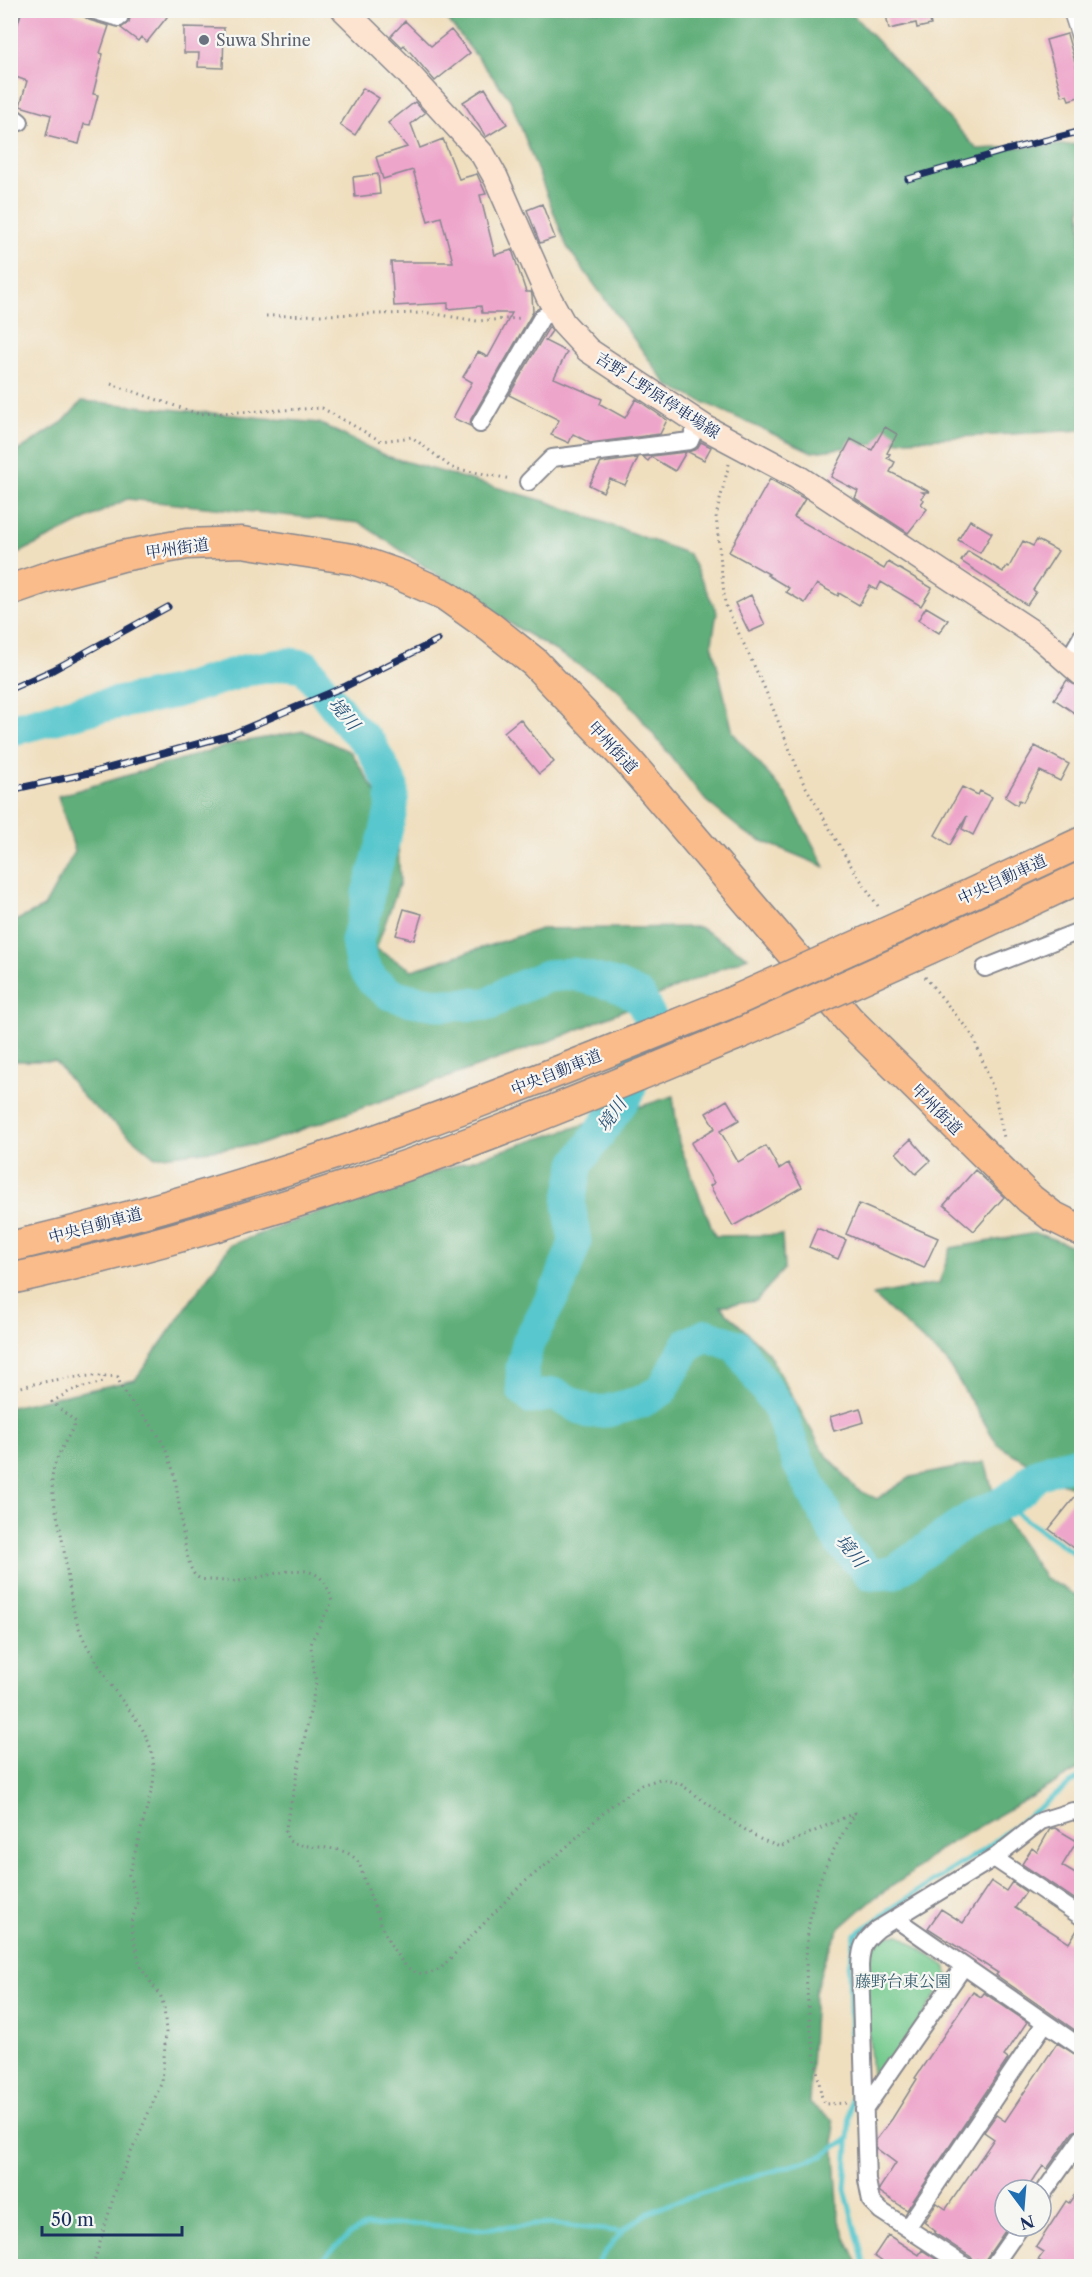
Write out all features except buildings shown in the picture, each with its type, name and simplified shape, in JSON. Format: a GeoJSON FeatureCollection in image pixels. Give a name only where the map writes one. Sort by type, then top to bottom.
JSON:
{"type":"FeatureCollection","features":[{"type":"Feature","properties":{"kind":"highway","name":"甲州街道"},"geometry":{"type":"LineString","coordinates":[[10,590],[56,574],[123,556],[187,544],[242,542],[353,560],[402,576],[444,595],[490,627],[534,662],[629,762],[849,1020],[1030,1199],[1052,1216],[1082,1231]]}},
{"type":"Feature","properties":{"kind":"highway","name":"中央自動車道"},"geometry":{"type":"LineString","coordinates":[[10,1247],[99,1225],[253,1181],[419,1125],[729,1003],[1082,842]]}},
{"type":"Feature","properties":{"kind":"highway","name":"中央自動車道"},"geometry":{"type":"LineString","coordinates":[[10,1279],[188,1234],[354,1184],[556,1109],[741,1033],[1082,878]]}},
{"type":"Feature","properties":{"kind":"main road","name":"吉野上野原停車場線"},"geometry":{"type":"LineString","coordinates":[[344,10],[406,71],[483,155],[496,178],[533,266],[549,314],[563,323],[588,350],[698,422],[796,476],[1041,638],[1074,668]]}},
{"type":"Feature","properties":{"kind":"street"},"geometry":{"type":"LineString","coordinates":[[92,10],[119,18],[122,10]]}},
{"type":"Feature","properties":{"kind":"street"},"geometry":{"type":"LineString","coordinates":[[480,424],[549,314]]}},
{"type":"Feature","properties":{"kind":"street"},"geometry":{"type":"LineString","coordinates":[[528,482],[552,458],[690,441],[698,422]]}},
{"type":"Feature","properties":{"kind":"street"},"geometry":{"type":"LineString","coordinates":[[1074,668],[1082,636]]}},
{"type":"Feature","properties":{"kind":"street"},"geometry":{"type":"LineString","coordinates":[[985,968],[1082,930]]}},
{"type":"Feature","properties":{"kind":"street"},"geometry":{"type":"LineString","coordinates":[[965,2266],[875,2207],[871,2201],[867,2180],[864,2110],[861,1947],[866,1939],[878,1929],[994,1858],[1041,1821],[1073,1811],[1082,1814]]}},
{"type":"Feature","properties":{"kind":"street"},"geometry":{"type":"LineString","coordinates":[[994,1858],[1082,1917]]}},
{"type":"Feature","properties":{"kind":"street"},"geometry":{"type":"LineString","coordinates":[[896,1919],[1082,2048]]}},
{"type":"Feature","properties":{"kind":"street"},"geometry":{"type":"LineString","coordinates":[[864,2110],[964,1966]]}},
{"type":"Feature","properties":{"kind":"street"},"geometry":{"type":"LineString","coordinates":[[907,2228],[1045,2023]]}},
{"type":"Feature","properties":{"kind":"street"},"geometry":{"type":"LineString","coordinates":[[1053,2179],[1082,2138]]}},
{"type":"Feature","properties":{"kind":"street"},"geometry":{"type":"LineString","coordinates":[[993,2266],[1013,2238]]}},
{"type":"Feature","properties":{"kind":"lane"},"geometry":{"type":"LineString","coordinates":[[10,32],[16,10]]}},
{"type":"Feature","properties":{"kind":"lane"},"geometry":{"type":"LineString","coordinates":[[1067,10],[1082,56]]}},
{"type":"Feature","properties":{"kind":"path"},"geometry":{"type":"LineString","coordinates":[[266,316],[429,313],[477,321],[549,314]]}},
{"type":"Feature","properties":{"kind":"path"},"geometry":{"type":"LineString","coordinates":[[111,384],[199,414],[322,408],[381,441],[412,437],[452,468],[528,482]]}},
{"type":"Feature","properties":{"kind":"path"},"geometry":{"type":"LineString","coordinates":[[729,463],[716,516],[725,604],[765,689],[803,782],[850,864],[881,912]]}},
{"type":"Feature","properties":{"kind":"path"},"geometry":{"type":"LineString","coordinates":[[919,969],[973,1036],[994,1091],[1006,1149],[1002,1172]]}},
{"type":"Feature","properties":{"kind":"path"},"geometry":{"type":"LineString","coordinates":[[93,2266],[118,2182],[162,2082],[166,2032],[161,1997],[141,1968],[133,1936],[132,1922],[138,1902],[129,1875],[153,1785],[152,1754],[145,1730],[109,1682],[87,1646],[79,1627],[70,1593],[52,1479],[56,1462],[76,1422],[52,1402],[72,1390],[103,1382],[105,1375]]}},
{"type":"Feature","properties":{"kind":"path"},"geometry":{"type":"LineString","coordinates":[[10,1390],[34,1383],[105,1375],[118,1377],[127,1400],[150,1424],[165,1446],[179,1492],[185,1549],[194,1575],[208,1580],[234,1581],[298,1569],[320,1578],[330,1591],[330,1607],[312,1640],[316,1683],[285,1832],[289,1841],[300,1846],[336,1849],[358,1861],[392,1946],[411,1970],[421,1974],[440,1969],[521,1885],[611,1806],[641,1785],[660,1779],[679,1784],[760,1839],[780,1847],[854,1813],[828,1861],[819,1884],[806,1943],[807,1999],[821,2094],[824,2104],[846,2103]]}},
{"type":"Feature","properties":{"kind":"green space"},"geometry":{"type":"Polygon","coordinates":[[[441,11],[846,11],[851,13],[977,149],[1081,144],[1081,430],[907,440],[812,452],[668,386],[567,247],[510,99],[441,11]]]}},
{"type":"Feature","properties":{"kind":"green space"},"geometry":{"type":"Polygon","coordinates":[[[82,401],[319,423],[386,456],[548,502],[689,554],[717,612],[712,643],[733,733],[786,795],[825,867],[748,835],[706,801],[617,688],[511,624],[360,523],[127,499],[11,557],[10,456],[63,422],[82,401]]]}},
{"type":"Feature","properties":{"kind":"green space"},"geometry":{"type":"Polygon","coordinates":[[[304,731],[351,752],[397,827],[400,882],[376,949],[412,970],[541,929],[699,927],[748,957],[563,1036],[261,1144],[155,1157],[85,1099],[55,1061],[11,1061],[11,923],[44,907],[75,851],[58,796],[236,743],[304,731]]]}},
{"type":"Feature","properties":{"kind":"green space"},"geometry":{"type":"Polygon","coordinates":[[[673,1096],[679,1143],[715,1236],[782,1235],[784,1269],[756,1301],[720,1306],[768,1353],[823,1451],[856,1489],[877,1499],[911,1477],[985,1462],[997,1507],[1045,1578],[1081,1598],[1081,1768],[938,1850],[909,1875],[874,1898],[840,1928],[825,1958],[815,1992],[809,2103],[833,2120],[839,2221],[859,2266],[11,2266],[10,1407],[135,1380],[230,1245],[375,1191],[673,1096]]]}},
{"type":"Feature","properties":{"kind":"green space"},"geometry":{"type":"Polygon","coordinates":[[[1036,1233],[1081,1249],[1081,1490],[1061,1483],[998,1445],[947,1362],[873,1295],[939,1283],[951,1248],[1036,1233]]]}},
{"type":"Feature","properties":{"kind":"green space","name":"藤野台東公園"},"geometry":{"type":"Polygon","coordinates":[[[889,1935],[900,1935],[945,1966],[949,1977],[881,2076],[872,2076],[866,1995],[867,1964],[873,1948],[889,1935]]]}},
{"type":"Feature","properties":{"kind":"waterway","name":"境川"},"geometry":{"type":"LineString","coordinates":[[10,730],[97,707],[175,692],[247,670],[288,664],[305,666],[348,723],[370,744],[392,786],[392,806],[357,941],[361,963],[373,981],[390,994],[444,1005],[490,1004],[507,993],[547,976],[573,974],[615,985],[639,996],[651,1019],[628,1093],[577,1164],[569,1203],[575,1242],[560,1283],[528,1343],[522,1368],[523,1390],[532,1398],[554,1394],[589,1412],[607,1411],[641,1402],[662,1390],[688,1344],[707,1335],[737,1346],[780,1410],[798,1462],[840,1542],[871,1574],[893,1573],[971,1518],[1002,1503],[1023,1489],[1035,1476],[1051,1469],[1082,1461]]}},
{"type":"Feature","properties":{"kind":"waterway"},"geometry":{"type":"LineString","coordinates":[[1002,1503],[1082,1559]]}},
{"type":"Feature","properties":{"kind":"waterway"},"geometry":{"type":"LineString","coordinates":[[865,2266],[845,2189],[852,2082],[849,1967],[855,1935],[986,1848],[1082,1775]]}},
{"type":"Feature","properties":{"kind":"waterway"},"geometry":{"type":"LineString","coordinates":[[595,2266],[622,2231],[646,2214],[680,2200],[822,2156],[849,2138]]}},
{"type":"Feature","properties":{"kind":"waterway"},"geometry":{"type":"LineString","coordinates":[[315,2266],[350,2234],[366,2226],[416,2224],[475,2229],[552,2224],[621,2233]]}},
{"type":"Feature","properties":{"kind":"railway"},"geometry":{"type":"LineString","coordinates":[[908,179],[1082,131]]}},
{"type":"Feature","properties":{"kind":"railway"},"geometry":{"type":"LineString","coordinates":[[10,689],[53,670],[168,607]]}},
{"type":"Feature","properties":{"kind":"railway"},"geometry":{"type":"LineString","coordinates":[[10,790],[94,772],[230,735],[346,686],[438,640]]}},
{"type":"Feature","properties":{"kind":"place","name":"Suwa Shrine"},"geometry":{"type":"Point","coordinates":[204,40]}}]}
